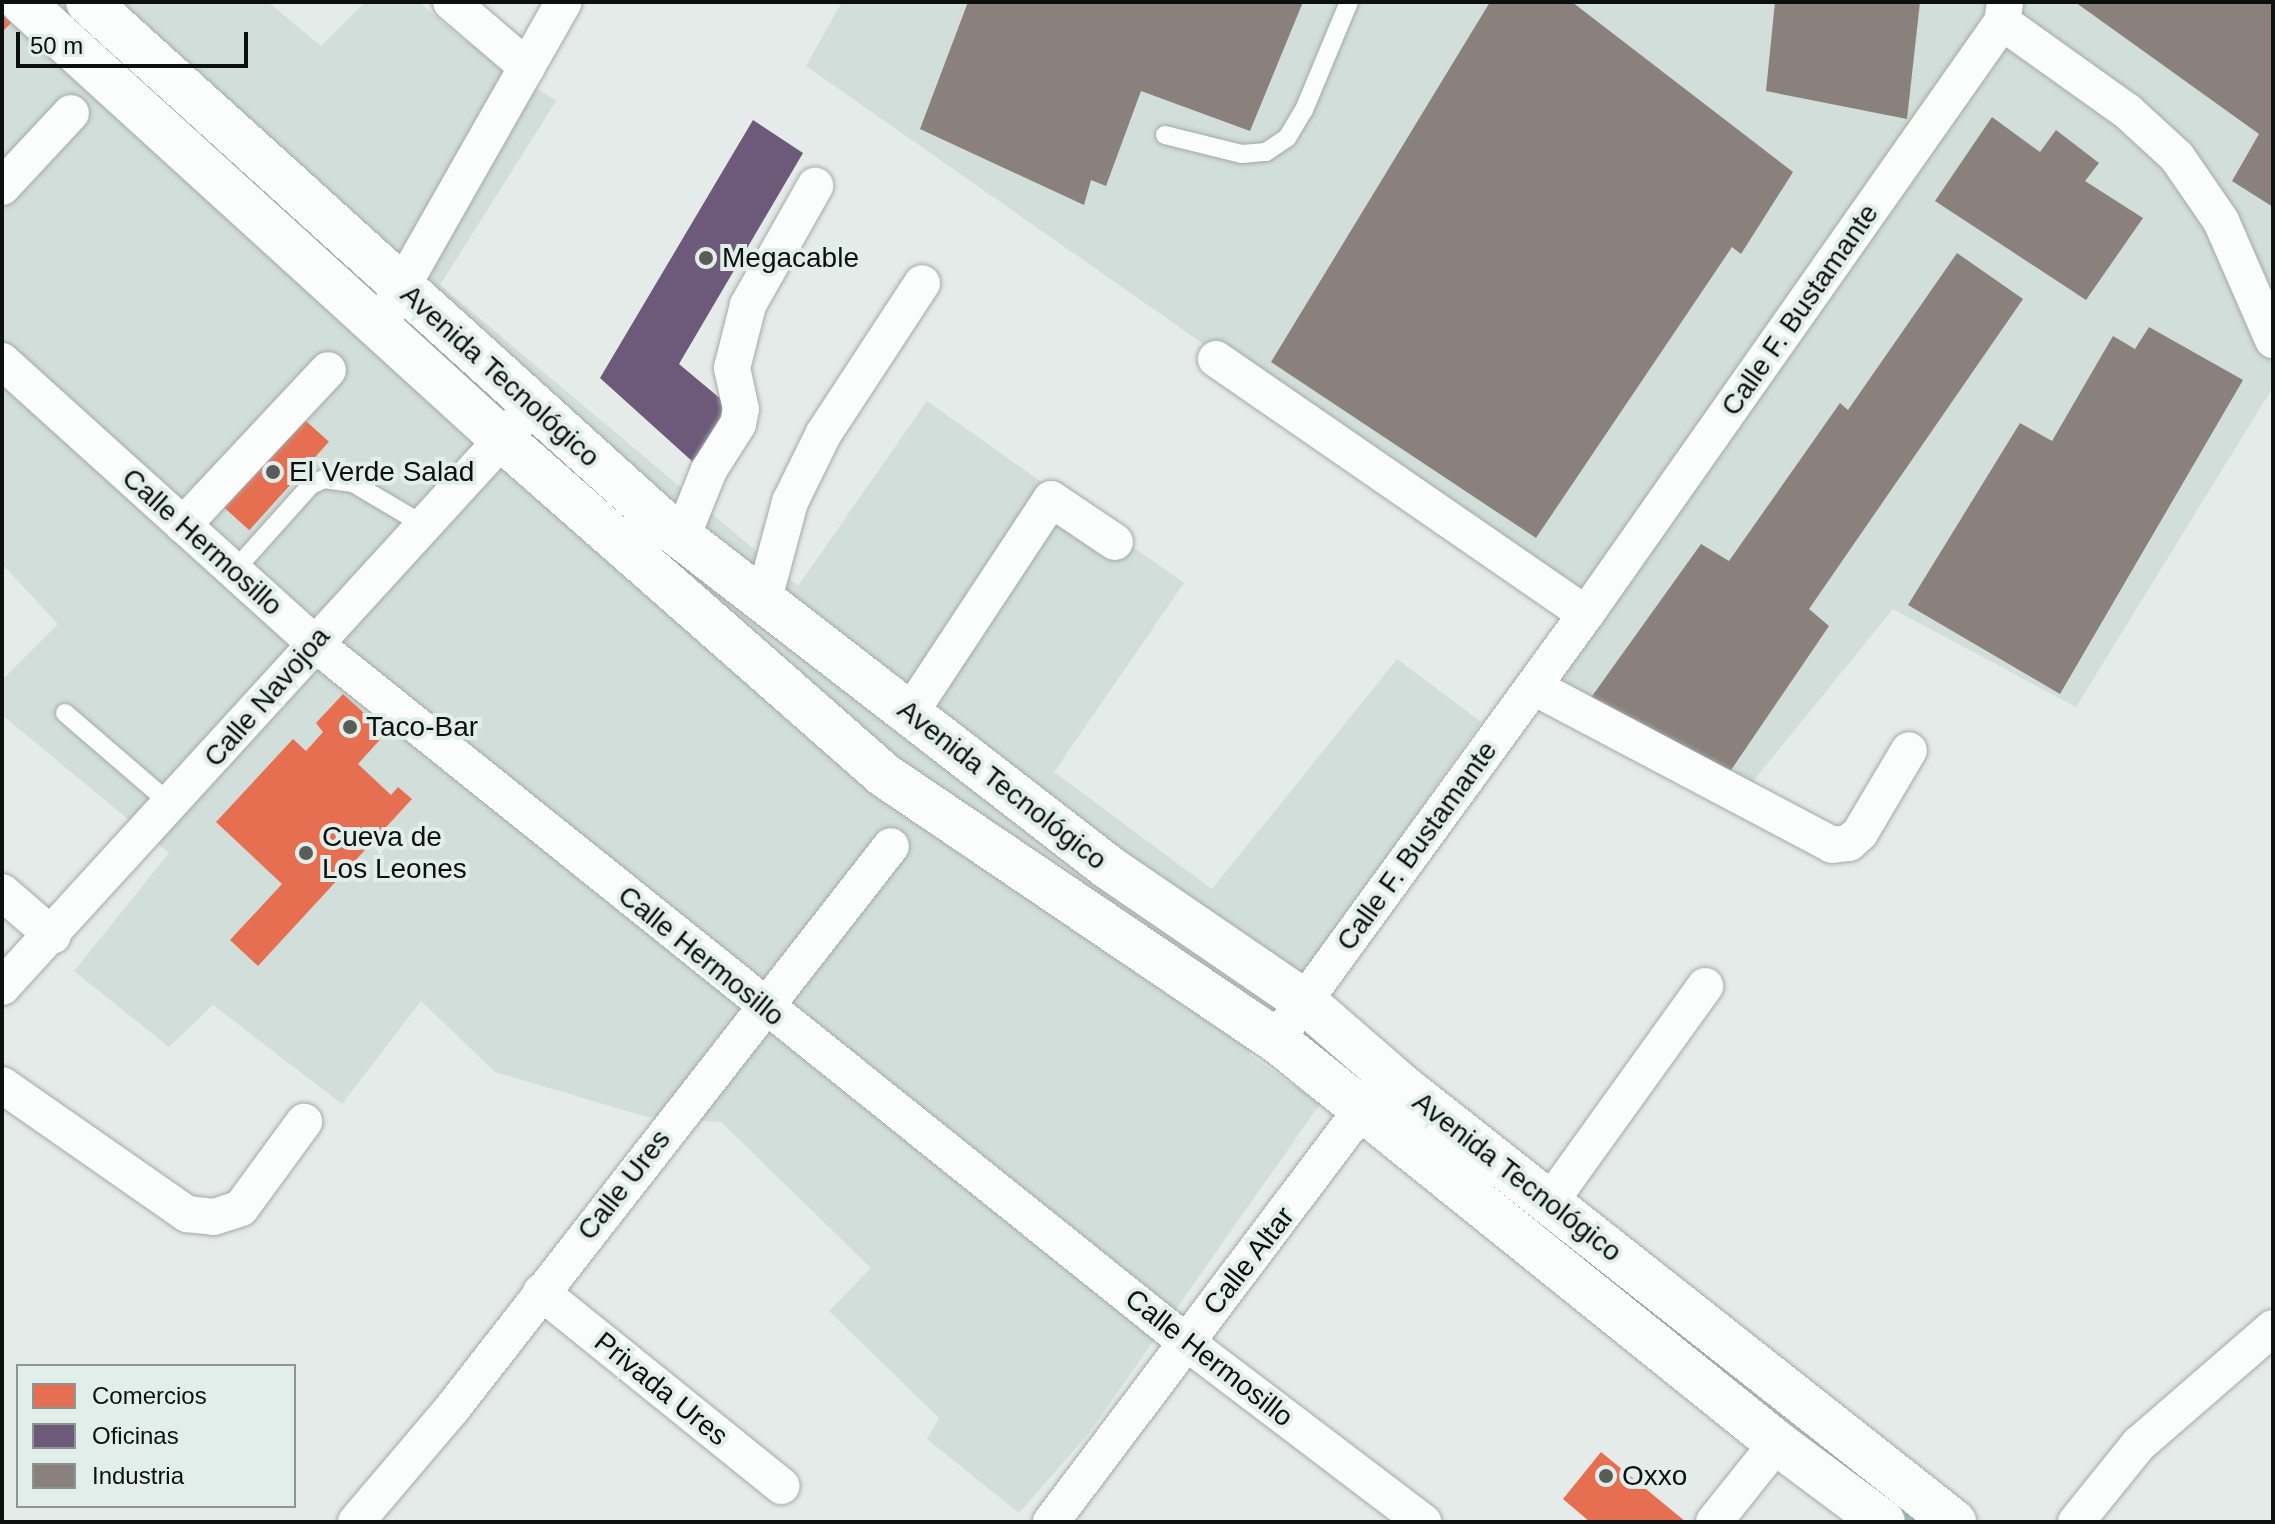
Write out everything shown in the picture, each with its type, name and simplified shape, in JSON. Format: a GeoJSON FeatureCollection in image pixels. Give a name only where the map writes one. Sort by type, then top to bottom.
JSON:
{"type":"FeatureCollection","features":[{"type":"Feature","properties":{"kind":"main road","name":"Avenida Tecnológico"},"geometry":{"type":"LineString","coordinates":[[22,2],[379,327],[682,537],[1108,867],[1305,1002],[1376,1091],[1777,1443],[1883,1522]]}},
{"type":"Feature","properties":{"kind":"main road","name":"Avenida Tecnológico"},"geometry":{"type":"LineString","coordinates":[[88,2],[402,286],[516,423],[884,775],[1276,1040],[1376,1091],[1550,1202],[1954,1522]]}},
{"type":"Feature","properties":{"kind":"street"},"geometry":{"type":"LineString","coordinates":[[451,2],[527,67]]}},
{"type":"Feature","properties":{"kind":"street"},"geometry":{"type":"LineString","coordinates":[[379,327],[564,2]]}},
{"type":"Feature","properties":{"kind":"street"},"geometry":{"type":"LineString","coordinates":[[2003,12],[2127,111],[2177,157],[2221,221],[2273,340]]}},
{"type":"Feature","properties":{"kind":"street","name":"Calle F. Bustamante"},"geometry":{"type":"LineString","coordinates":[[1276,1040],[1586,614],[2003,12]]}},
{"type":"Feature","properties":{"kind":"street"},"geometry":{"type":"LineString","coordinates":[[2,187],[71,113]]}},
{"type":"Feature","properties":{"kind":"street"},"geometry":{"type":"LineString","coordinates":[[682,537],[709,470],[738,424],[741,409],[732,368],[748,305],[815,186]]}},
{"type":"Feature","properties":{"kind":"street"},"geometry":{"type":"LineString","coordinates":[[763,602],[790,502],[817,446],[922,283]]}},
{"type":"Feature","properties":{"kind":"street"},"geometry":{"type":"LineString","coordinates":[[1216,359],[1586,614]]}},
{"type":"Feature","properties":{"kind":"street","name":"Calle Hermosillo"},"geometry":{"type":"LineString","coordinates":[[2,361],[314,643],[763,1006],[1186,1342],[1423,1522]]}},
{"type":"Feature","properties":{"kind":"street"},"geometry":{"type":"LineString","coordinates":[[183,525],[328,370]]}},
{"type":"Feature","properties":{"kind":"street","name":"Calle Navojoa"},"geometry":{"type":"LineString","coordinates":[[2,987],[53,936],[314,643],[516,423]]}},
{"type":"Feature","properties":{"kind":"street"},"geometry":{"type":"LineString","coordinates":[[910,713],[1051,499],[1115,542]]}},
{"type":"Feature","properties":{"kind":"street"},"geometry":{"type":"LineString","coordinates":[[1534,687],[1832,845],[1849,843],[1860,833],[1909,750]]}},
{"type":"Feature","properties":{"kind":"street","name":"Calle Ures"},"geometry":{"type":"LineString","coordinates":[[356,1522],[891,846]]}},
{"type":"Feature","properties":{"kind":"street"},"geometry":{"type":"LineString","coordinates":[[2,892],[53,936]]}},
{"type":"Feature","properties":{"kind":"street"},"geometry":{"type":"LineString","coordinates":[[1550,1202],[1705,986]]}},
{"type":"Feature","properties":{"kind":"street"},"geometry":{"type":"LineString","coordinates":[[2,1085],[187,1214],[214,1217],[241,1208],[304,1122]]}},
{"type":"Feature","properties":{"kind":"street","name":"Calle Altar"},"geometry":{"type":"LineString","coordinates":[[1051,1522],[1376,1091]]}},
{"type":"Feature","properties":{"kind":"street","name":"Privada Ures"},"geometry":{"type":"LineString","coordinates":[[541,1292],[781,1486]]}},
{"type":"Feature","properties":{"kind":"street"},"geometry":{"type":"LineString","coordinates":[[2076,1522],[2139,1444],[2273,1328]]}},
{"type":"Feature","properties":{"kind":"street"},"geometry":{"type":"LineString","coordinates":[[1714,1522],[1777,1443]]}},
{"type":"Feature","properties":{"kind":"lane"},"geometry":{"type":"LineString","coordinates":[[1165,135],[1242,154],[1266,152],[1287,138],[1304,110],[1349,2]]}},
{"type":"Feature","properties":{"kind":"lane"},"geometry":{"type":"LineString","coordinates":[[234,571],[311,485],[324,479],[353,483],[422,524]]}},
{"type":"Feature","properties":{"kind":"lane"},"geometry":{"type":"LineString","coordinates":[[65,713],[172,805]]}},
{"type":"Feature","properties":{"kind":"shaded area"},"geometry":{"type":"Polygon","coordinates":[[[2,2],[268,2],[321,46],[365,2],[419,2],[460,37],[556,101],[440,285],[798,586],[927,401],[1184,583],[1054,772],[1212,889],[1397,659],[1481,722],[1249,1054],[1320,1104],[1089,1433],[1019,1513],[927,1439],[939,1418],[829,1311],[871,1268],[721,1122],[647,1117],[495,1072],[421,1001],[342,1104],[213,1005],[169,1047],[74,971],[169,853],[2,715],[2,680],[58,624],[2,564],[2,2]]]}},
{"type":"Feature","properties":{"kind":"shaded area"},"geometry":{"type":"Polygon","coordinates":[[[842,2],[2273,2],[2273,387],[2076,707],[1893,609],[1746,790],[1549,690],[1588,613],[806,66],[842,2]]]}},
{"type":"Feature","properties":{"kind":"building: Comercios"},"geometry":{"type":"Polygon","coordinates":[[[2,2],[18,16],[2,32],[2,2]]]}},
{"type":"Feature","properties":{"kind":"building: Comercios","name":"El Verde Salad"},"geometry":{"type":"Polygon","coordinates":[[[297,413],[329,442],[249,530],[217,501],[297,413]]]}},
{"type":"Feature","properties":{"kind":"building: Comercios","name":"Cueva de Los Leones"},"geometry":{"type":"Polygon","coordinates":[[[343,694],[386,733],[358,764],[391,795],[398,787],[412,799],[258,966],[230,940],[282,884],[216,822],[293,739],[306,751],[323,732],[316,723],[343,694]]]}},
{"type":"Feature","properties":{"kind":"building: Comercios","name":"Oxxo"},"geometry":{"type":"Polygon","coordinates":[[[1601,1452],[1686,1522],[1590,1522],[1563,1499],[1601,1452]]]}},
{"type":"Feature","properties":{"kind":"building: Oficinas","name":"Megacable"},"geometry":{"type":"Polygon","coordinates":[[[753,120],[803,153],[679,364],[734,410],[693,462],[600,378],[753,120]]]}},
{"type":"Feature","properties":{"kind":"building: Industria"},"geometry":{"type":"Polygon","coordinates":[[[968,2],[1303,2],[1250,131],[1141,91],[1106,186],[1091,180],[1084,205],[920,129],[968,2]]]}},
{"type":"Feature","properties":{"kind":"building: Industria"},"geometry":{"type":"Polygon","coordinates":[[[1490,2],[1572,2],[1793,172],[1741,254],[1732,247],[1536,538],[1271,362],[1490,2]]]}},
{"type":"Feature","properties":{"kind":"building: Industria"},"geometry":{"type":"Polygon","coordinates":[[[1775,2],[1920,2],[1907,119],[1766,91],[1775,2]]]}},
{"type":"Feature","properties":{"kind":"building: Industria"},"geometry":{"type":"Polygon","coordinates":[[[2075,2],[2273,2],[2273,207],[2232,181],[2259,134],[2075,2]]]}},
{"type":"Feature","properties":{"kind":"building: Industria"},"geometry":{"type":"Polygon","coordinates":[[[1992,117],[2040,152],[2056,130],[2099,163],[2085,181],[2143,218],[2086,300],[1935,201],[1992,117]]]}},
{"type":"Feature","properties":{"kind":"building: Industria"},"geometry":{"type":"Polygon","coordinates":[[[1957,253],[2023,299],[1809,609],[1829,626],[1727,776],[1590,699],[1701,544],[1729,561],[1840,403],[1848,410],[1957,253]]]}},
{"type":"Feature","properties":{"kind":"building: Industria"},"geometry":{"type":"Polygon","coordinates":[[[2149,327],[2243,380],[2060,694],[1908,605],[2020,423],[2052,441],[2113,336],[2135,349],[2149,327]]]}},
{"type":"Feature","properties":{"kind":"waterway"},"geometry":{"type":"LineString","coordinates":[[1894,1510],[1911,1522]]}},
{"type":"Feature","properties":{"kind":"place","name":"Megacable"},"geometry":{"type":"Point","coordinates":[706,258]}},
{"type":"Feature","properties":{"kind":"place","name":"El Verde Salad"},"geometry":{"type":"Point","coordinates":[273,472]}},
{"type":"Feature","properties":{"kind":"place","name":"Taco-Bar"},"geometry":{"type":"Point","coordinates":[350,727]}},
{"type":"Feature","properties":{"kind":"place","name":"Cueva de Los Leones"},"geometry":{"type":"Point","coordinates":[306,853]}},
{"type":"Feature","properties":{"kind":"place","name":"Oxxo"},"geometry":{"type":"Point","coordinates":[1606,1476]}}]}
